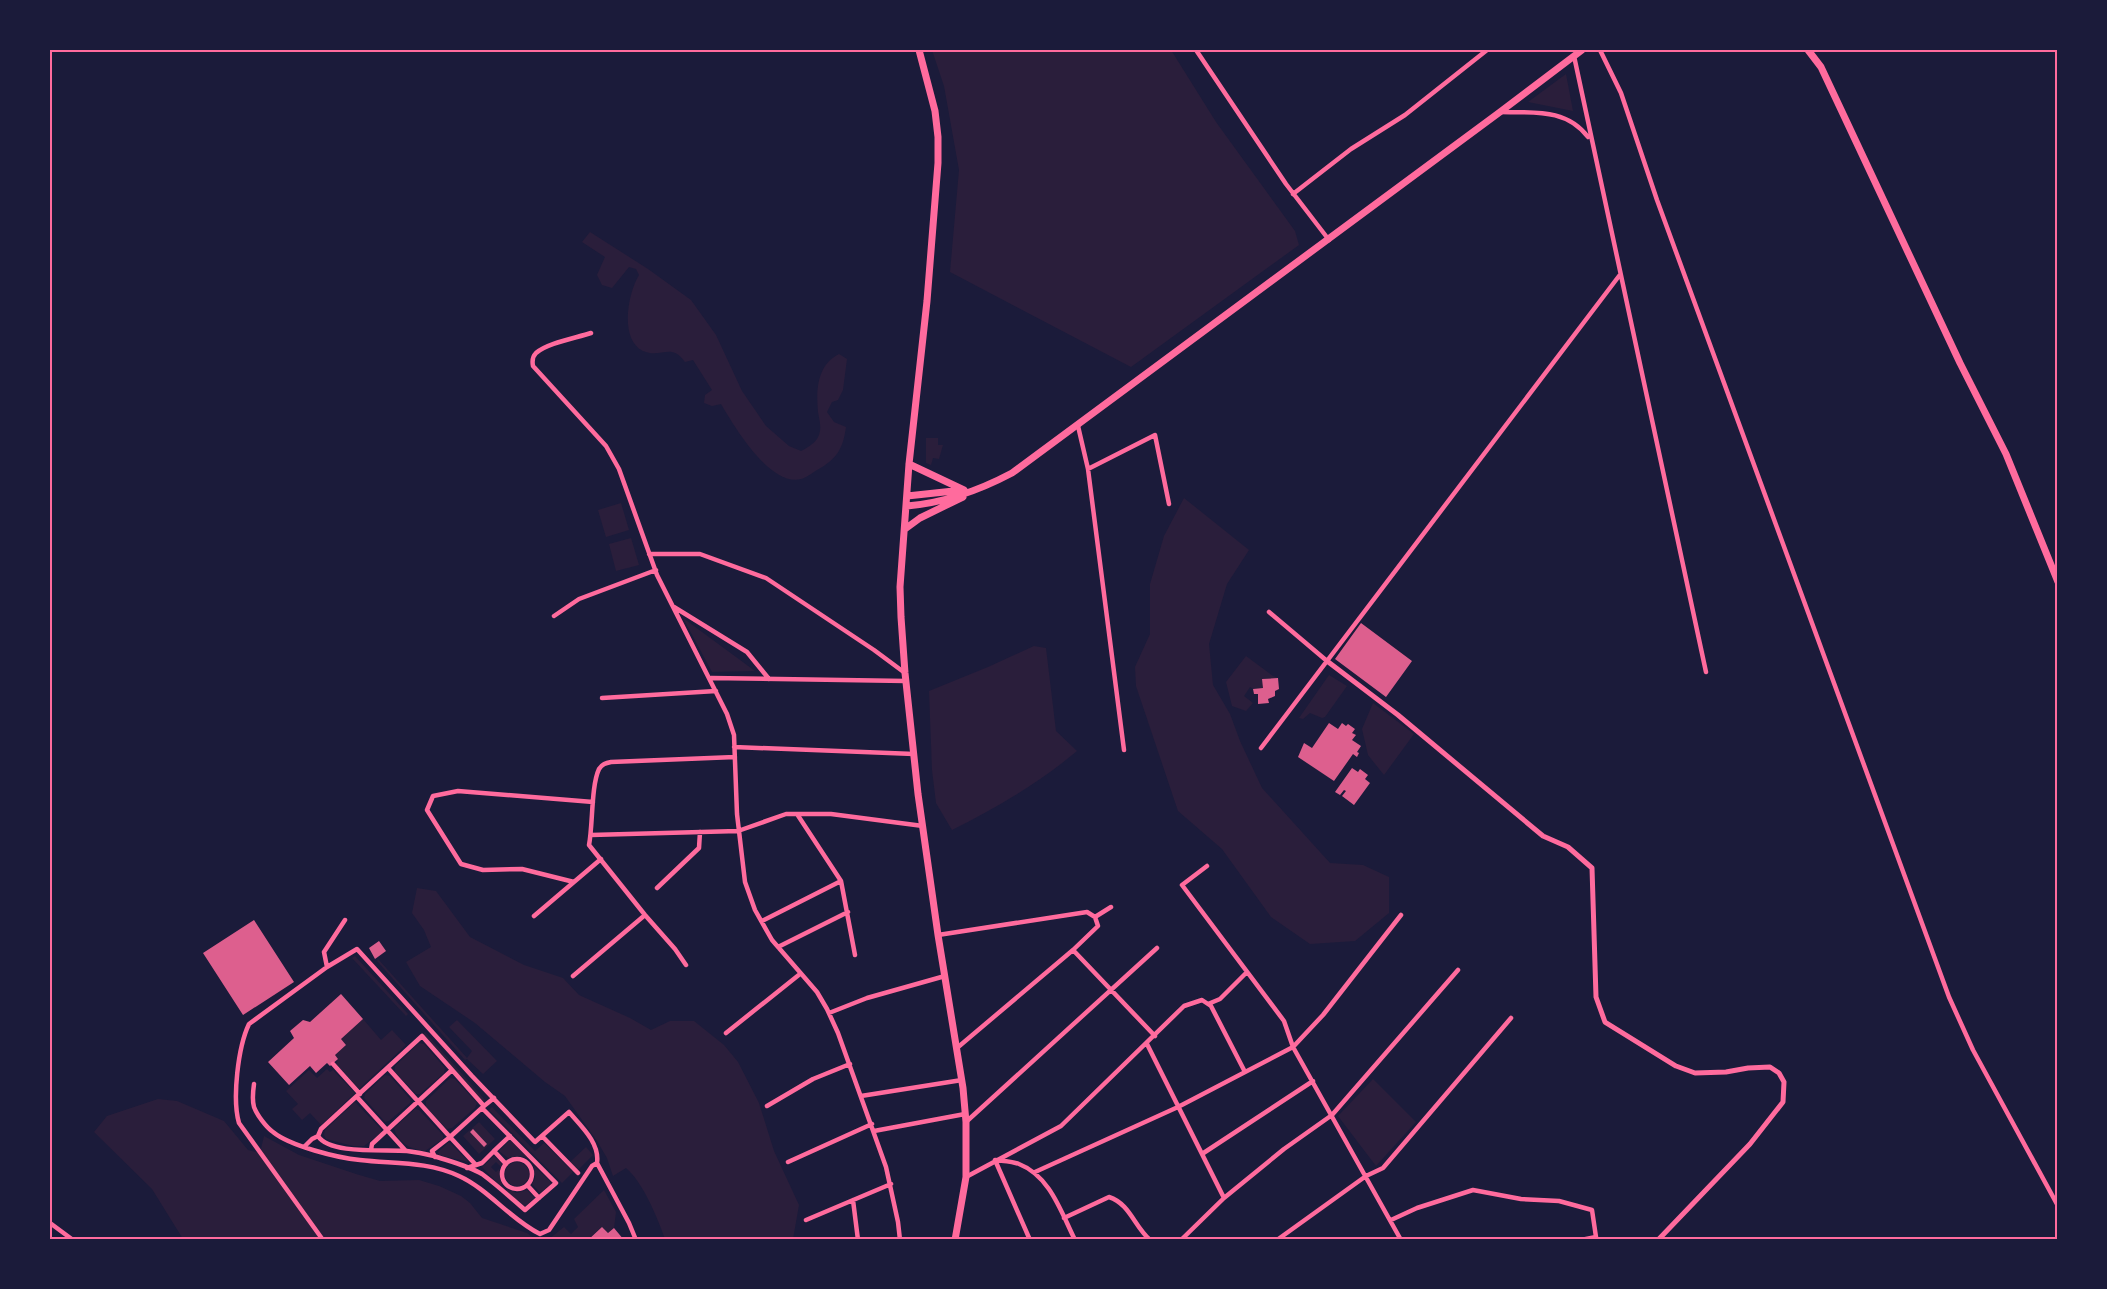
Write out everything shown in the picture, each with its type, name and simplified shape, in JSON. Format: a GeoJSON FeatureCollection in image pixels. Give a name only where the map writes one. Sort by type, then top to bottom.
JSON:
{"type":"FeatureCollection","features":[{"type":"Feature","properties":{"kind":"main road"},"geometry":{"type":"LineString","coordinates":[[920,50],[935,111],[938,163],[927,301],[909,464],[900,587],[905,677],[914,754],[938,935],[962,1080],[966,1122],[966,1176],[955,1239]]}},
{"type":"Feature","properties":{"kind":"main road"},"geometry":{"type":"LineString","coordinates":[[907,506],[931,503],[990,485],[1012,473],[1329,240],[1582,50]]}},
{"type":"Feature","properties":{"kind":"main road"},"geometry":{"type":"LineString","coordinates":[[1808,50],[1821,67],[1960,363],[2006,454],[2058,582]]}},
{"type":"Feature","properties":{"kind":"main road"},"geometry":{"type":"LineString","coordinates":[[909,464],[966,491]]}},
{"type":"Feature","properties":{"kind":"main road"},"geometry":{"type":"LineString","coordinates":[[908,496],[966,491]]}},
{"type":"Feature","properties":{"kind":"main road"},"geometry":{"type":"LineString","coordinates":[[905,529],[920,518],[965,496],[966,491]]}},
{"type":"Feature","properties":{"kind":"street"},"geometry":{"type":"LineString","coordinates":[[1196,50],[1293,194],[1329,240]]}},
{"type":"Feature","properties":{"kind":"street"},"geometry":{"type":"LineString","coordinates":[[1293,194],[1351,148],[1405,115],[1487,50]]}},
{"type":"Feature","properties":{"kind":"street"},"geometry":{"type":"LineString","coordinates":[[1600,50],[1623,100],[1657,200],[1949,997],[1973,1050],[2058,1206]]}},
{"type":"Feature","properties":{"kind":"street"},"geometry":{"type":"LineString","coordinates":[[1574,55],[1619,276],[1641,366],[1706,672]]}},
{"type":"Feature","properties":{"kind":"street"},"geometry":{"type":"LineString","coordinates":[[1500,112],[1559,116],[1582,129],[1590,140]]}},
{"type":"Feature","properties":{"kind":"street"},"geometry":{"type":"LineString","coordinates":[[1261,748],[1619,276]]}},
{"type":"Feature","properties":{"kind":"street"},"geometry":{"type":"LineString","coordinates":[[591,333],[544,348],[534,354],[533,366],[606,446],[619,468],[649,555],[727,714],[734,735],[738,831],[745,882],[755,910],[778,947],[817,992],[829,1013],[872,1124],[891,1184],[900,1239]]}},
{"type":"Feature","properties":{"kind":"street"},"geometry":{"type":"LineString","coordinates":[[1078,426],[1088,469],[1124,750]]}},
{"type":"Feature","properties":{"kind":"street"},"geometry":{"type":"LineString","coordinates":[[1088,469],[1155,435],[1169,504]]}},
{"type":"Feature","properties":{"kind":"street"},"geometry":{"type":"LineString","coordinates":[[649,555],[700,554],[766,578],[874,650],[905,677]]}},
{"type":"Feature","properties":{"kind":"street"},"geometry":{"type":"LineString","coordinates":[[554,616],[579,598],[657,570]]}},
{"type":"Feature","properties":{"kind":"street"},"geometry":{"type":"LineString","coordinates":[[674,607],[747,652],[769,679]]}},
{"type":"Feature","properties":{"kind":"street"},"geometry":{"type":"LineString","coordinates":[[1269,612],[1327,661],[1398,715],[1542,836],[1569,847],[1592,868],[1596,997],[1605,1022],[1676,1066],[1695,1072],[1726,1072],[1770,1067],[1779,1073],[1784,1082],[1783,1102],[1750,1144],[1658,1239]]}},
{"type":"Feature","properties":{"kind":"street"},"geometry":{"type":"LineString","coordinates":[[711,678],[905,677]]}},
{"type":"Feature","properties":{"kind":"street"},"geometry":{"type":"LineString","coordinates":[[602,698],[716,691]]}},
{"type":"Feature","properties":{"kind":"street"},"geometry":{"type":"LineString","coordinates":[[734,747],[914,754]]}},
{"type":"Feature","properties":{"kind":"street"},"geometry":{"type":"LineString","coordinates":[[686,965],[589,845],[599,770],[603,764],[611,762],[735,757]]}},
{"type":"Feature","properties":{"kind":"street"},"geometry":{"type":"LineString","coordinates":[[574,882],[522,869],[483,870],[460,864],[427,810],[433,796],[458,791],[593,802]]}},
{"type":"Feature","properties":{"kind":"street"},"geometry":{"type":"LineString","coordinates":[[591,835],[738,831],[786,814],[831,814],[923,826]]}},
{"type":"Feature","properties":{"kind":"street"},"geometry":{"type":"LineString","coordinates":[[797,814],[841,881],[855,956]]}},
{"type":"Feature","properties":{"kind":"street"},"geometry":{"type":"LineString","coordinates":[[657,888],[699,848],[700,832]]}},
{"type":"Feature","properties":{"kind":"street"},"geometry":{"type":"LineString","coordinates":[[534,916],[601,859]]}},
{"type":"Feature","properties":{"kind":"street"},"geometry":{"type":"LineString","coordinates":[[1207,866],[1182,885],[1284,1021],[1293,1047],[1401,1239]]}},
{"type":"Feature","properties":{"kind":"street"},"geometry":{"type":"LineString","coordinates":[[762,921],[841,881]]}},
{"type":"Feature","properties":{"kind":"street"},"geometry":{"type":"LineString","coordinates":[[1095,917],[1111,907]]}},
{"type":"Feature","properties":{"kind":"street"},"geometry":{"type":"LineString","coordinates":[[778,947],[848,912]]}},
{"type":"Feature","properties":{"kind":"street"},"geometry":{"type":"LineString","coordinates":[[938,935],[1087,912],[1095,917],[1098,926],[957,1048]]}},
{"type":"Feature","properties":{"kind":"street"},"geometry":{"type":"LineString","coordinates":[[573,976],[645,915]]}},
{"type":"Feature","properties":{"kind":"street"},"geometry":{"type":"LineString","coordinates":[[1035,1172],[1178,1107],[1293,1047],[1323,1015],[1401,915]]}},
{"type":"Feature","properties":{"kind":"street"},"geometry":{"type":"LineString","coordinates":[[327,968],[324,952],[345,920]]}},
{"type":"Feature","properties":{"kind":"street"},"geometry":{"type":"LineString","coordinates":[[966,1122],[1157,948]]}},
{"type":"Feature","properties":{"kind":"street"},"geometry":{"type":"LineString","coordinates":[[322,1239],[239,1123],[236,1105],[238,1060],[249,1024],[357,949],[535,1142],[569,1112],[593,1141],[598,1155],[597,1163],[636,1239]]}},
{"type":"Feature","properties":{"kind":"street"},"geometry":{"type":"LineString","coordinates":[[1073,950],[1155,1036]]}},
{"type":"Feature","properties":{"kind":"street"},"geometry":{"type":"LineString","coordinates":[[1181,1239],[1224,1198],[1284,1149],[1332,1115],[1458,969]]}},
{"type":"Feature","properties":{"kind":"street"},"geometry":{"type":"LineString","coordinates":[[1207,1004],[1220,999],[1247,972]]}},
{"type":"Feature","properties":{"kind":"street"},"geometry":{"type":"LineString","coordinates":[[726,1033],[800,974]]}},
{"type":"Feature","properties":{"kind":"street"},"geometry":{"type":"LineString","coordinates":[[829,1013],[867,998],[945,976]]}},
{"type":"Feature","properties":{"kind":"street"},"geometry":{"type":"LineString","coordinates":[[966,1176],[1061,1126],[1184,1006],[1202,1000],[1211,1006],[1245,1072]]}},
{"type":"Feature","properties":{"kind":"street"},"geometry":{"type":"LineString","coordinates":[[1277,1239],[1366,1176],[1383,1168],[1511,1018]]}},
{"type":"Feature","properties":{"kind":"street"},"geometry":{"type":"LineString","coordinates":[[305,1146],[422,1036],[483,1107],[556,1183],[525,1210],[480,1173],[467,1168],[435,1157],[406,1151],[371,1150],[330,1144],[318,1136]]}},
{"type":"Feature","properties":{"kind":"street"},"geometry":{"type":"LineString","coordinates":[[1147,1044],[1224,1198]]}},
{"type":"Feature","properties":{"kind":"street"},"geometry":{"type":"LineString","coordinates":[[333,1064],[406,1151]]}},
{"type":"Feature","properties":{"kind":"street"},"geometry":{"type":"LineString","coordinates":[[766,1106],[813,1079],[850,1064]]}},
{"type":"Feature","properties":{"kind":"street"},"geometry":{"type":"LineString","coordinates":[[388,1068],[476,1164]]}},
{"type":"Feature","properties":{"kind":"street"},"geometry":{"type":"LineString","coordinates":[[371,1150],[372,1144],[452,1070]]}},
{"type":"Feature","properties":{"kind":"street"},"geometry":{"type":"LineString","coordinates":[[861,1096],[962,1080]]}},
{"type":"Feature","properties":{"kind":"street"},"geometry":{"type":"LineString","coordinates":[[1202,1154],[1313,1082]]}},
{"type":"Feature","properties":{"kind":"street"},"geometry":{"type":"LineString","coordinates":[[254,1084],[254,1106],[272,1132],[290,1142],[359,1160],[423,1165],[443,1169],[461,1176],[493,1201],[509,1210],[524,1226],[540,1234],[549,1230],[592,1166],[597,1163]]}},
{"type":"Feature","properties":{"kind":"street"},"geometry":{"type":"LineString","coordinates":[[435,1157],[432,1152],[494,1098]]}},
{"type":"Feature","properties":{"kind":"street"},"geometry":{"type":"LineString","coordinates":[[874,1131],[965,1114]]}},
{"type":"Feature","properties":{"kind":"street"},"geometry":{"type":"LineString","coordinates":[[788,1162],[872,1124]]}},
{"type":"Feature","properties":{"kind":"street"},"geometry":{"type":"LineString","coordinates":[[467,1168],[482,1163],[510,1136]]}},
{"type":"Feature","properties":{"kind":"street"},"geometry":{"type":"LineString","coordinates":[[542,1136],[578,1173]]}},
{"type":"Feature","properties":{"kind":"street"},"geometry":{"type":"LineString","coordinates":[[494,1151],[506,1164]]}},
{"type":"Feature","properties":{"kind":"street"},"geometry":{"type":"LineString","coordinates":[[520,1159],[528,1164],[532,1173],[528,1185],[517,1190],[506,1185],[502,1173],[506,1164],[520,1159]]}},
{"type":"Feature","properties":{"kind":"street"},"geometry":{"type":"LineString","coordinates":[[528,1164],[534,1160]]}},
{"type":"Feature","properties":{"kind":"street"},"geometry":{"type":"LineString","coordinates":[[996,1160],[1017,1162],[1035,1172],[1048,1186],[1075,1239]]}},
{"type":"Feature","properties":{"kind":"street"},"geometry":{"type":"LineString","coordinates":[[996,1160],[1030,1239]]}},
{"type":"Feature","properties":{"kind":"street"},"geometry":{"type":"LineString","coordinates":[[806,1221],[891,1184]]}},
{"type":"Feature","properties":{"kind":"street"},"geometry":{"type":"LineString","coordinates":[[501,1190],[506,1185]]}},
{"type":"Feature","properties":{"kind":"street"},"geometry":{"type":"LineString","coordinates":[[528,1185],[539,1198]]}},
{"type":"Feature","properties":{"kind":"street"},"geometry":{"type":"LineString","coordinates":[[1391,1220],[1417,1208],[1473,1190],[1521,1199],[1559,1201],[1592,1210],[1596,1238],[1581,1239]]}},
{"type":"Feature","properties":{"kind":"street"},"geometry":{"type":"LineString","coordinates":[[1064,1218],[1109,1197],[1119,1200],[1124,1205],[1150,1239]]}},
{"type":"Feature","properties":{"kind":"street"},"geometry":{"type":"LineString","coordinates":[[853,1200],[858,1239]]}},
{"type":"Feature","properties":{"kind":"street"},"geometry":{"type":"LineString","coordinates":[[50,1223],[73,1239]]}},
{"type":"Feature","properties":{"kind":"shaded area"},"geometry":{"type":"Polygon","coordinates":[[[932,50],[1171,50],[1216,122],[1295,231],[1299,245],[1131,367],[950,272],[959,170],[944,86],[932,50]]]}},
{"type":"Feature","properties":{"kind":"shaded area"},"geometry":{"type":"Polygon","coordinates":[[[1566,74],[1573,111],[1528,102],[1566,74]]]}},
{"type":"Feature","properties":{"kind":"shaded area"},"geometry":{"type":"Polygon","coordinates":[[[590,232],[691,300],[716,335],[742,391],[766,426],[789,446],[801,451],[818,438],[820,426],[817,395],[822,371],[839,354],[847,359],[843,390],[838,400],[832,402],[827,412],[834,422],[846,427],[838,453],[824,466],[801,479],[789,479],[765,465],[744,440],[721,404],[712,406],[704,403],[705,395],[712,390],[693,360],[685,362],[680,356],[670,352],[649,353],[635,345],[628,326],[628,315],[632,293],[639,275],[636,269],[629,267],[612,288],[602,285],[597,275],[605,257],[582,242],[590,232]]]}},
{"type":"Feature","properties":{"kind":"shaded area"},"geometry":{"type":"Polygon","coordinates":[[[926,438],[938,438],[938,445],[943,445],[939,459],[933,458],[931,465],[926,463],[926,438]]]}},
{"type":"Feature","properties":{"kind":"shaded area"},"geometry":{"type":"Polygon","coordinates":[[[1184,498],[1249,550],[1227,584],[1209,644],[1213,685],[1230,714],[1262,788],[1330,863],[1363,865],[1389,877],[1389,913],[1355,941],[1310,944],[1271,917],[1222,849],[1178,811],[1136,686],[1135,667],[1150,634],[1150,584],[1164,536],[1184,498]]]}},
{"type":"Feature","properties":{"kind":"shaded area"},"geometry":{"type":"Polygon","coordinates":[[[621,503],[629,530],[606,537],[598,510],[621,503]]]}},
{"type":"Feature","properties":{"kind":"shaded area"},"geometry":{"type":"Polygon","coordinates":[[[631,538],[639,565],[616,571],[609,544],[631,538]]]}},
{"type":"Feature","properties":{"kind":"shaded area"},"geometry":{"type":"Polygon","coordinates":[[[683,618],[755,671],[712,672],[683,618]]]}},
{"type":"Feature","properties":{"kind":"shaded area"},"geometry":{"type":"Polygon","coordinates":[[[1034,646],[1046,648],[1056,731],[1077,751],[1048,774],[1017,794],[952,830],[936,803],[932,770],[929,691],[1034,646]]]}},
{"type":"Feature","properties":{"kind":"shaded area"},"geometry":{"type":"Polygon","coordinates":[[[1246,656],[1278,678],[1263,679],[1263,688],[1250,687],[1244,696],[1253,703],[1246,711],[1232,706],[1226,682],[1246,656]]]}},
{"type":"Feature","properties":{"kind":"shaded area"},"geometry":{"type":"Polygon","coordinates":[[[1329,675],[1347,686],[1325,717],[1310,713],[1303,719],[1299,718],[1329,675]]]}},
{"type":"Feature","properties":{"kind":"shaded area"},"geometry":{"type":"Polygon","coordinates":[[[1373,703],[1414,734],[1384,775],[1368,755],[1362,729],[1373,703]]]}},
{"type":"Feature","properties":{"kind":"shaded area"},"geometry":{"type":"Polygon","coordinates":[[[417,888],[436,891],[470,937],[524,965],[563,978],[579,995],[651,1030],[670,1021],[694,1021],[724,1045],[738,1062],[759,1103],[774,1151],[799,1205],[793,1239],[665,1239],[654,1211],[638,1182],[626,1168],[613,1176],[607,1158],[597,1141],[565,1096],[475,1023],[420,986],[406,962],[431,947],[424,930],[412,913],[417,888]]]}},
{"type":"Feature","properties":{"kind":"shaded area"},"geometry":{"type":"Polygon","coordinates":[[[355,956],[408,1014],[406,1016],[352,958],[355,956]]]}},
{"type":"Feature","properties":{"kind":"shaded area"},"geometry":{"type":"Polygon","coordinates":[[[378,959],[467,1058],[472,1051],[449,1027],[457,1020],[497,1061],[483,1074],[467,1059],[465,1060],[377,961],[378,959]]]}},
{"type":"Feature","properties":{"kind":"shaded area"},"geometry":{"type":"Polygon","coordinates":[[[363,1019],[381,1040],[392,1030],[406,1045],[359,1089],[336,1064],[338,1059],[335,1055],[346,1045],[341,1039],[363,1019]]]}},
{"type":"Feature","properties":{"kind":"shaded area"},"geometry":{"type":"Polygon","coordinates":[[[425,1032],[485,1100],[483,1102],[423,1034],[425,1032]]]}},
{"type":"Feature","properties":{"kind":"shaded area"},"geometry":{"type":"Polygon","coordinates":[[[419,1043],[424,1044],[445,1068],[444,1073],[420,1094],[416,1094],[395,1072],[395,1066],[419,1043]]]}},
{"type":"Feature","properties":{"kind":"shaded area"},"geometry":{"type":"Polygon","coordinates":[[[327,1069],[330,1072],[333,1070],[355,1093],[321,1125],[310,1113],[302,1120],[292,1109],[298,1104],[286,1091],[309,1070],[317,1078],[327,1069]]]}},
{"type":"Feature","properties":{"kind":"shaded area"},"geometry":{"type":"Polygon","coordinates":[[[385,1075],[390,1076],[411,1100],[389,1121],[385,1122],[364,1098],[365,1094],[385,1075]]]}},
{"type":"Feature","properties":{"kind":"shaded area"},"geometry":{"type":"Polygon","coordinates":[[[450,1078],[455,1079],[477,1103],[475,1108],[452,1128],[447,1129],[426,1107],[426,1101],[450,1078]]]}},
{"type":"Feature","properties":{"kind":"shaded area"},"geometry":{"type":"Polygon","coordinates":[[[1373,1079],[1416,1122],[1376,1166],[1338,1116],[1373,1079]]]}},
{"type":"Feature","properties":{"kind":"shaded area"},"geometry":{"type":"Polygon","coordinates":[[[158,1099],[177,1101],[224,1121],[248,1150],[260,1153],[264,1136],[299,1155],[380,1181],[419,1180],[439,1186],[461,1196],[482,1218],[527,1233],[535,1239],[183,1239],[152,1189],[94,1132],[107,1116],[158,1099]]]}},
{"type":"Feature","properties":{"kind":"shaded area"},"geometry":{"type":"Polygon","coordinates":[[[355,1102],[381,1129],[381,1133],[364,1146],[353,1146],[326,1139],[325,1130],[355,1102]]]}},
{"type":"Feature","properties":{"kind":"shaded area"},"geometry":{"type":"Polygon","coordinates":[[[492,1107],[535,1151],[544,1143],[573,1172],[562,1183],[489,1110],[492,1107]]]}},
{"type":"Feature","properties":{"kind":"shaded area"},"geometry":{"type":"Polygon","coordinates":[[[415,1109],[419,1110],[443,1135],[443,1139],[425,1151],[406,1145],[396,1134],[394,1128],[415,1109]]]}},
{"type":"Feature","properties":{"kind":"shaded area"},"geometry":{"type":"Polygon","coordinates":[[[479,1122],[495,1139],[479,1154],[463,1136],[479,1122]]]}},
{"type":"Feature","properties":{"kind":"shaded area"},"geometry":{"type":"Polygon","coordinates":[[[510,1140],[528,1158],[519,1156],[508,1158],[499,1151],[510,1140]]]}},
{"type":"Feature","properties":{"kind":"shaded area"},"geometry":{"type":"Polygon","coordinates":[[[449,1142],[468,1162],[439,1155],[438,1152],[449,1142]]]}},
{"type":"Feature","properties":{"kind":"shaded area"},"geometry":{"type":"Polygon","coordinates":[[[586,1147],[593,1155],[577,1171],[570,1162],[586,1147]]]}},
{"type":"Feature","properties":{"kind":"shaded area"},"geometry":{"type":"Polygon","coordinates":[[[494,1156],[502,1164],[501,1167],[496,1162],[491,1167],[496,1172],[499,1169],[502,1184],[500,1186],[482,1167],[494,1156]]]}},
{"type":"Feature","properties":{"kind":"shaded area"},"geometry":{"type":"Polygon","coordinates":[[[517,1162],[525,1166],[529,1174],[525,1182],[517,1186],[509,1182],[505,1174],[509,1166],[517,1162]]]}},
{"type":"Feature","properties":{"kind":"shaded area"},"geometry":{"type":"Polygon","coordinates":[[[534,1166],[551,1184],[540,1193],[532,1184],[535,1178],[534,1166]]]}},
{"type":"Feature","properties":{"kind":"shaded area"},"geometry":{"type":"Polygon","coordinates":[[[507,1189],[517,1193],[527,1190],[535,1198],[525,1206],[506,1192],[507,1189]]]}},
{"type":"Feature","properties":{"kind":"shaded area"},"geometry":{"type":"Polygon","coordinates":[[[604,1190],[616,1212],[614,1228],[608,1233],[602,1227],[588,1239],[549,1239],[564,1227],[571,1234],[578,1227],[574,1219],[604,1190]]]}},
{"type":"Feature","properties":{"kind":"building"},"geometry":{"type":"Polygon","coordinates":[[[1361,623],[1412,661],[1386,697],[1335,659],[1361,623]]]}},
{"type":"Feature","properties":{"kind":"building"},"geometry":{"type":"Polygon","coordinates":[[[1278,678],[1279,689],[1275,691],[1275,696],[1268,699],[1269,703],[1258,704],[1258,694],[1254,694],[1253,689],[1263,688],[1262,679],[1278,678]]]}},
{"type":"Feature","properties":{"kind":"building"},"geometry":{"type":"Polygon","coordinates":[[[1329,723],[1338,729],[1342,723],[1355,729],[1352,733],[1356,735],[1352,740],[1361,746],[1357,757],[1353,754],[1334,781],[1298,757],[1304,743],[1312,748],[1329,723]]]}},
{"type":"Feature","properties":{"kind":"building"},"geometry":{"type":"Polygon","coordinates":[[[1352,768],[1358,772],[1360,769],[1368,775],[1365,779],[1370,783],[1354,805],[1342,796],[1346,791],[1344,790],[1340,795],[1335,792],[1352,768]]]}},
{"type":"Feature","properties":{"kind":"building"},"geometry":{"type":"Polygon","coordinates":[[[254,920],[294,982],[243,1015],[203,953],[254,920]]]}},
{"type":"Feature","properties":{"kind":"building"},"geometry":{"type":"Polygon","coordinates":[[[379,941],[386,951],[375,959],[369,948],[379,941]]]}},
{"type":"Feature","properties":{"kind":"building"},"geometry":{"type":"Polygon","coordinates":[[[341,994],[363,1019],[341,1039],[346,1045],[335,1055],[338,1059],[330,1066],[327,1063],[316,1073],[310,1066],[289,1085],[268,1062],[294,1038],[290,1031],[303,1020],[310,1022],[341,994]]]}},
{"type":"Feature","properties":{"kind":"building"},"geometry":{"type":"Polygon","coordinates":[[[473,1129],[487,1144],[484,1147],[470,1132],[473,1129]]]}},
{"type":"Feature","properties":{"kind":"building"},"geometry":{"type":"Polygon","coordinates":[[[602,1227],[608,1233],[614,1228],[624,1240],[588,1240],[602,1227]]]}}]}
